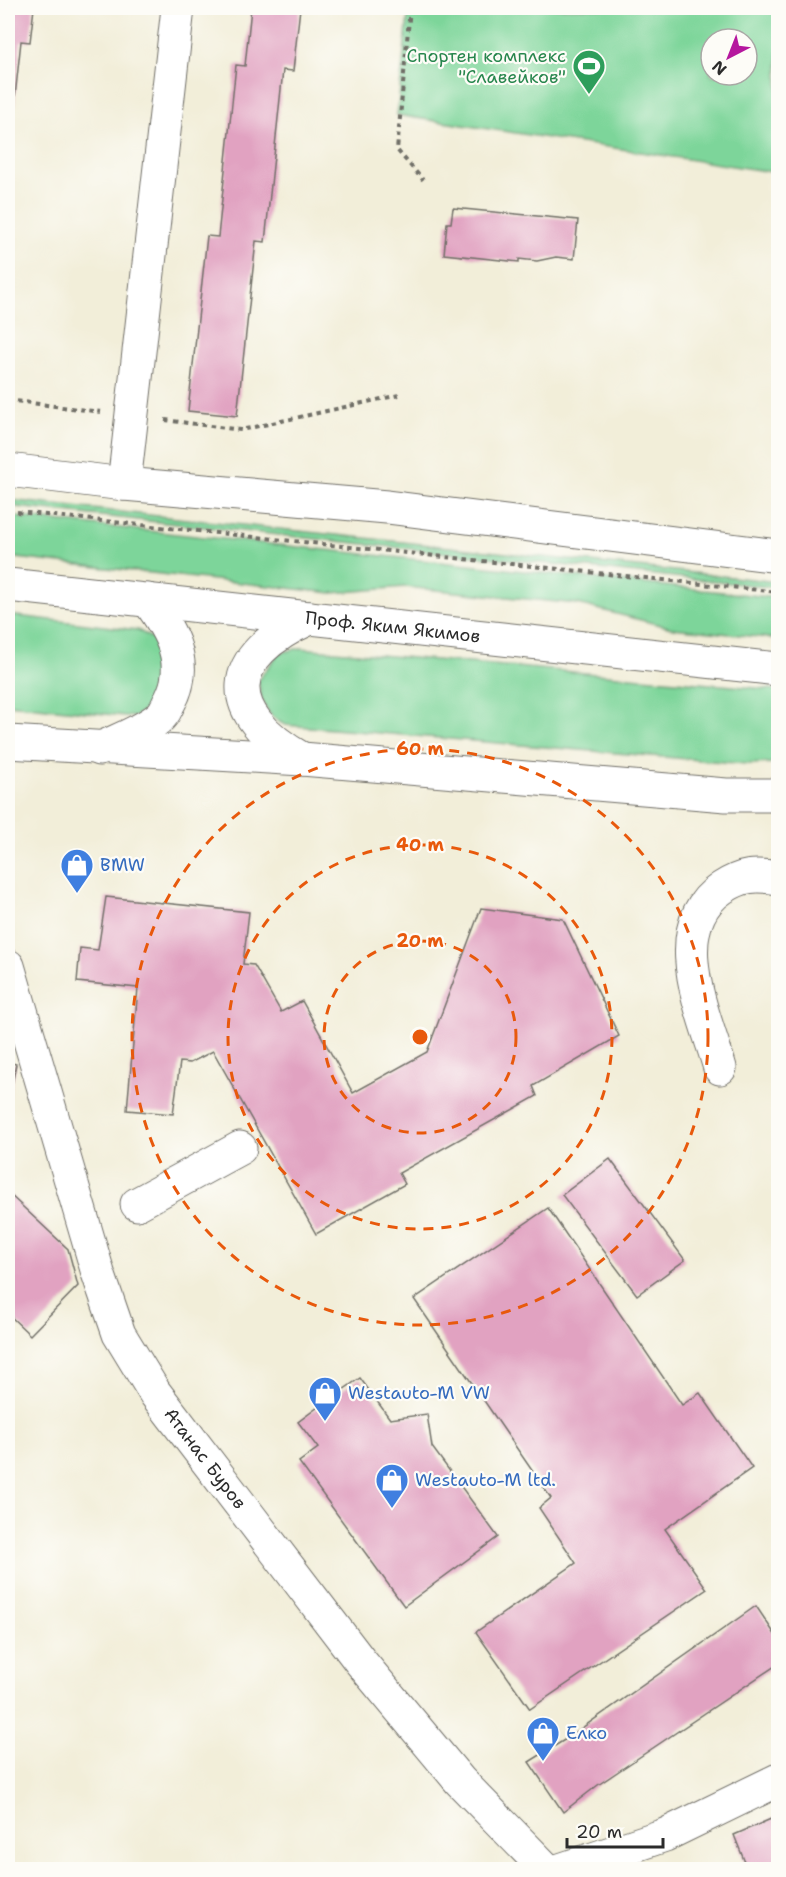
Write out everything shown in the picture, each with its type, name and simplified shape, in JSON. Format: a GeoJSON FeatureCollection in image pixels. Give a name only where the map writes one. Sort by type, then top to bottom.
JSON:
{"type":"FeatureCollection","features":[{"type":"Feature","properties":{"kind":"main road"},"geometry":{"type":"LineString","coordinates":[[124,484],[178,8]]}},
{"type":"Feature","properties":{"kind":"main road"},"geometry":{"type":"LineString","coordinates":[[8,470],[124,484],[387,507],[778,556]]}},
{"type":"Feature","properties":{"kind":"main road","name":"Проф. Яким Якимов"},"geometry":{"type":"LineString","coordinates":[[8,585],[778,669]]}},
{"type":"Feature","properties":{"kind":"main road"},"geometry":{"type":"LineString","coordinates":[[97,750],[162,716],[174,693],[180,670],[177,653],[166,624],[148,600]]}},
{"type":"Feature","properties":{"kind":"main road"},"geometry":{"type":"LineString","coordinates":[[302,759],[264,733],[247,710],[241,693],[248,669],[264,645],[282,630],[310,618]]}},
{"type":"Feature","properties":{"kind":"main road"},"geometry":{"type":"LineString","coordinates":[[8,742],[97,750],[302,759],[726,795],[778,795]]}},
{"type":"Feature","properties":{"kind":"main road"},"geometry":{"type":"LineString","coordinates":[[720,1068],[690,965],[690,942],[695,922],[712,895],[738,878],[763,876],[778,878]]}},
{"type":"Feature","properties":{"kind":"main road","name":"Атанас Буров"},"geometry":{"type":"LineString","coordinates":[[8,966],[98,1273],[119,1335],[154,1393],[360,1661],[460,1781],[547,1869]]}},
{"type":"Feature","properties":{"kind":"main road"},"geometry":{"type":"LineString","coordinates":[[137,1204],[240,1148]]}},
{"type":"Feature","properties":{"kind":"main road"},"geometry":{"type":"LineString","coordinates":[[561,1869],[665,1835],[778,1780]]}},
{"type":"Feature","properties":{"kind":"path"},"geometry":{"type":"LineString","coordinates":[[410,8],[397,150],[423,180]]}},
{"type":"Feature","properties":{"kind":"path"},"geometry":{"type":"LineString","coordinates":[[8,400],[241,430],[399,395]]}},
{"type":"Feature","properties":{"kind":"path"},"geometry":{"type":"LineString","coordinates":[[8,511],[778,592]]}},
{"type":"Feature","properties":{"kind":"green space","name":"Спортен комплекс \"Славейков\""},"geometry":{"type":"Polygon","coordinates":[[[409,8],[778,8],[778,173],[397,115],[409,8]]]}},
{"type":"Feature","properties":{"kind":"green space"},"geometry":{"type":"Polygon","coordinates":[[[8,500],[778,582],[778,588],[8,506],[8,500]]]}},
{"type":"Feature","properties":{"kind":"green space"},"geometry":{"type":"Polygon","coordinates":[[[8,516],[778,598],[778,639],[672,628],[578,604],[405,587],[332,593],[8,557],[8,516]]]}},
{"type":"Feature","properties":{"kind":"green space"},"geometry":{"type":"Polygon","coordinates":[[[8,615],[138,630],[158,642],[166,653],[166,693],[135,717],[8,704],[8,615]]]}},
{"type":"Feature","properties":{"kind":"green space"},"geometry":{"type":"Polygon","coordinates":[[[300,648],[778,690],[778,763],[747,764],[285,725],[272,717],[265,707],[258,680],[279,653],[300,648]]]}},
{"type":"Feature","properties":{"kind":"building"},"geometry":{"type":"Polygon","coordinates":[[[8,8],[34,8],[30,42],[21,41],[9,153],[8,8]]]}},
{"type":"Feature","properties":{"kind":"building"},"geometry":{"type":"Polygon","coordinates":[[[251,8],[300,8],[293,71],[283,70],[265,242],[256,241],[237,416],[188,411],[207,236],[218,237],[236,65],[245,66],[251,8]]]}},
{"type":"Feature","properties":{"kind":"building"},"geometry":{"type":"Polygon","coordinates":[[[453,208],[578,220],[574,259],[556,257],[537,261],[519,259],[519,262],[444,254],[447,223],[451,223],[453,208]]]}},
{"type":"Feature","properties":{"kind":"building"},"geometry":{"type":"Polygon","coordinates":[[[106,897],[249,912],[243,964],[254,965],[281,1012],[302,1001],[353,1093],[427,1052],[481,908],[563,919],[619,1036],[533,1086],[537,1096],[399,1173],[405,1184],[316,1234],[213,1051],[190,1063],[180,1062],[173,1114],[127,1110],[138,988],[77,982],[80,948],[98,950],[106,897]]]}},
{"type":"Feature","properties":{"kind":"building"},"geometry":{"type":"Polygon","coordinates":[[[8,1062],[16,1064],[9,1100],[8,1100],[8,1062]]]}},
{"type":"Feature","properties":{"kind":"building"},"geometry":{"type":"Polygon","coordinates":[[[610,1159],[685,1260],[637,1295],[562,1195],[610,1159]]]}},
{"type":"Feature","properties":{"kind":"building"},"geometry":{"type":"Polygon","coordinates":[[[8,1193],[68,1249],[78,1286],[30,1335],[8,1314],[8,1193]]]}},
{"type":"Feature","properties":{"kind":"building"},"geometry":{"type":"Polygon","coordinates":[[[548,1208],[682,1405],[700,1393],[752,1468],[665,1529],[707,1589],[530,1709],[476,1632],[576,1563],[539,1508],[551,1498],[414,1299],[548,1208]]]}},
{"type":"Feature","properties":{"kind":"building"},"geometry":{"type":"Polygon","coordinates":[[[360,1378],[390,1419],[427,1414],[432,1447],[498,1537],[404,1606],[299,1462],[318,1448],[298,1422],[322,1404],[318,1401],[333,1391],[337,1394],[360,1378]]]}},
{"type":"Feature","properties":{"kind":"building"},"geometry":{"type":"Polygon","coordinates":[[[756,1606],[778,1639],[778,1664],[598,1785],[563,1812],[529,1762],[566,1739],[756,1606]]]}},
{"type":"Feature","properties":{"kind":"building"},"geometry":{"type":"Polygon","coordinates":[[[778,1816],[778,1862],[761,1870],[748,1870],[734,1835],[778,1816]]]}},
{"type":"Feature","properties":{"kind":"place","name":"Спортен комплекс \"Славейков\""},"geometry":{"type":"Point","coordinates":[589,95]}},
{"type":"Feature","properties":{"kind":"place","name":"BMW"},"geometry":{"type":"Point","coordinates":[77,894]}},
{"type":"Feature","properties":{"kind":"place","name":"Westauto-M VW"},"geometry":{"type":"Point","coordinates":[325,1422]}},
{"type":"Feature","properties":{"kind":"place","name":"Westauto-M ltd."},"geometry":{"type":"Point","coordinates":[392,1509]}},
{"type":"Feature","properties":{"kind":"place","name":"Елко"},"geometry":{"type":"Point","coordinates":[543,1762]}}]}
